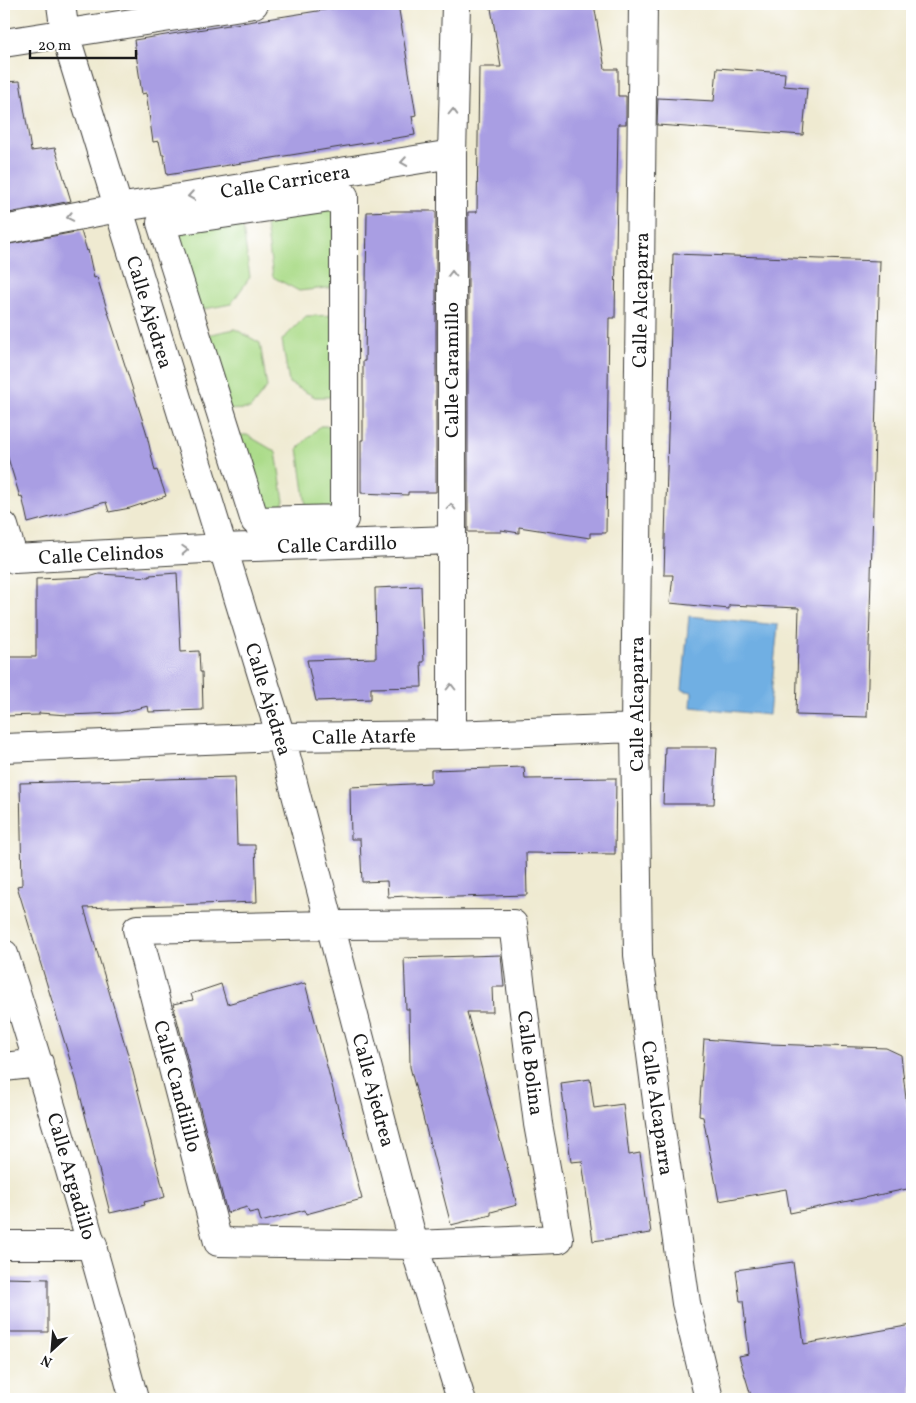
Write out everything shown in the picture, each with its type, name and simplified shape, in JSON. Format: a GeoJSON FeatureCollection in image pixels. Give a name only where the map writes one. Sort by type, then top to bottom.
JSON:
{"type":"FeatureCollection","features":[{"type":"Feature","properties":{"kind":"street","name":"Calle Ajedrea"},"geometry":{"type":"LineString","coordinates":[[60,4],[65,34],[281,737],[414,1245],[461,1399]]}},
{"type":"Feature","properties":{"kind":"street"},"geometry":{"type":"LineString","coordinates":[[4,43],[254,4]]}},
{"type":"Feature","properties":{"kind":"street","name":"Calle Caramillo"},"geometry":{"type":"LineString","coordinates":[[452,736],[452,154],[456,4]]}},
{"type":"Feature","properties":{"kind":"street","name":"Calle Alcaparra"},"geometry":{"type":"LineString","coordinates":[[643,4],[635,728],[638,955],[686,1303],[709,1399]]}},
{"type":"Feature","properties":{"kind":"street","name":"Calle Carricera"},"geometry":{"type":"LineString","coordinates":[[118,208],[452,154]]}},
{"type":"Feature","properties":{"kind":"street"},"geometry":{"type":"LineString","coordinates":[[344,196],[344,519],[255,521],[161,223],[344,196]]}},
{"type":"Feature","properties":{"kind":"street"},"geometry":{"type":"LineString","coordinates":[[4,230],[118,208]]}},
{"type":"Feature","properties":{"kind":"street","name":"Calle Celindos"},"geometry":{"type":"LineString","coordinates":[[4,526],[14,559],[223,548]]}},
{"type":"Feature","properties":{"kind":"street","name":"Calle Cardillo"},"geometry":{"type":"LineString","coordinates":[[223,548],[451,540]]}},
{"type":"Feature","properties":{"kind":"street","name":"Calle Atarfe"},"geometry":{"type":"LineString","coordinates":[[4,748],[281,737],[452,736],[635,728]]}},
{"type":"Feature","properties":{"kind":"street","name":"Calle Bolina"},"geometry":{"type":"LineString","coordinates":[[331,925],[514,924],[538,1124],[559,1239],[414,1245]]}},
{"type":"Feature","properties":{"kind":"street","name":"Calle Candilillo"},"geometry":{"type":"LineString","coordinates":[[331,925],[137,929],[218,1242],[414,1245]]}},
{"type":"Feature","properties":{"kind":"street","name":"Calle Argadillo"},"geometry":{"type":"LineString","coordinates":[[4,954],[39,1063],[93,1245],[134,1399]]}},
{"type":"Feature","properties":{"kind":"street"},"geometry":{"type":"LineString","coordinates":[[4,1067],[39,1063]]}},
{"type":"Feature","properties":{"kind":"street"},"geometry":{"type":"LineString","coordinates":[[4,1245],[93,1245]]}},
{"type":"Feature","properties":{"kind":"green space"},"geometry":{"type":"Polygon","coordinates":[[[344,196],[344,286],[299,291],[273,277],[266,226],[285,205],[344,196]]]}},
{"type":"Feature","properties":{"kind":"green space"},"geometry":{"type":"Polygon","coordinates":[[[221,215],[243,228],[250,277],[231,304],[189,312],[161,223],[221,215]]]}},
{"type":"Feature","properties":{"kind":"green space"},"geometry":{"type":"Polygon","coordinates":[[[344,315],[344,397],[315,397],[289,383],[282,340],[306,316],[344,315]]]}},
{"type":"Feature","properties":{"kind":"green space"},"geometry":{"type":"Polygon","coordinates":[[[235,329],[260,343],[267,387],[250,409],[220,410],[197,337],[235,329]]]}},
{"type":"Feature","properties":{"kind":"green space"},"geometry":{"type":"Polygon","coordinates":[[[320,426],[344,426],[344,519],[306,506],[298,448],[320,426]]]}},
{"type":"Feature","properties":{"kind":"green space"},"geometry":{"type":"Polygon","coordinates":[[[228,435],[247,435],[276,452],[284,501],[274,521],[255,521],[228,435]]]}},
{"type":"Feature","properties":{"kind":"water"},"geometry":{"type":"Polygon","coordinates":[[[689,616],[778,625],[769,715],[691,707],[692,692],[682,690],[689,616]]]}},
{"type":"Feature","properties":{"kind":"building"},"geometry":{"type":"Polygon","coordinates":[[[348,4],[398,4],[416,115],[412,116],[415,135],[167,175],[164,155],[162,155],[159,141],[153,142],[146,93],[142,94],[134,40],[349,6],[348,4]]]}},
{"type":"Feature","properties":{"kind":"building"},"geometry":{"type":"Polygon","coordinates":[[[513,4],[594,4],[605,69],[618,69],[618,96],[626,96],[626,124],[618,124],[615,318],[609,318],[606,533],[590,533],[590,538],[519,527],[519,533],[501,530],[501,532],[468,532],[468,212],[477,212],[479,67],[501,67],[491,8],[513,4]]]}},
{"type":"Feature","properties":{"kind":"building"},"geometry":{"type":"Polygon","coordinates":[[[717,68],[785,73],[784,86],[807,88],[803,135],[657,125],[658,98],[714,101],[717,68]]]}},
{"type":"Feature","properties":{"kind":"building"},"geometry":{"type":"Polygon","coordinates":[[[20,81],[31,151],[55,148],[71,201],[4,214],[4,82],[20,81]]]}},
{"type":"Feature","properties":{"kind":"building"},"geometry":{"type":"Polygon","coordinates":[[[436,211],[436,492],[408,492],[408,495],[361,493],[367,212],[436,211]]]}},
{"type":"Feature","properties":{"kind":"building"},"geometry":{"type":"Polygon","coordinates":[[[81,231],[88,250],[94,278],[97,277],[146,431],[155,471],[157,470],[166,496],[130,508],[109,512],[106,502],[28,523],[22,496],[20,497],[4,445],[4,245],[81,231]]]}},
{"type":"Feature","properties":{"kind":"building"},"geometry":{"type":"Polygon","coordinates":[[[673,254],[880,261],[867,717],[796,715],[799,608],[729,605],[729,609],[670,603],[673,575],[664,575],[673,254]]]}},
{"type":"Feature","properties":{"kind":"building"},"geometry":{"type":"Polygon","coordinates":[[[177,573],[181,652],[199,651],[200,672],[202,672],[203,710],[149,712],[148,706],[119,713],[68,715],[39,713],[39,715],[4,716],[4,657],[36,657],[36,579],[89,577],[99,574],[150,577],[150,575],[177,573]]]}},
{"type":"Feature","properties":{"kind":"building"},"geometry":{"type":"Polygon","coordinates":[[[421,586],[424,662],[421,662],[422,687],[371,688],[371,699],[316,701],[307,660],[376,658],[375,588],[421,586]]]}},
{"type":"Feature","properties":{"kind":"building"},"geometry":{"type":"Polygon","coordinates":[[[665,747],[717,747],[714,804],[663,804],[665,747]]]}},
{"type":"Feature","properties":{"kind":"building"},"geometry":{"type":"Polygon","coordinates":[[[524,767],[525,779],[616,778],[615,854],[526,853],[527,895],[388,897],[387,881],[362,882],[360,839],[351,839],[350,787],[431,783],[431,770],[524,767]]]}},
{"type":"Feature","properties":{"kind":"building"},"geometry":{"type":"Polygon","coordinates":[[[235,777],[237,845],[255,845],[257,902],[84,908],[132,1068],[165,1197],[144,1202],[145,1205],[110,1213],[77,1083],[17,886],[22,885],[20,783],[235,777]]]}},
{"type":"Feature","properties":{"kind":"building"},"geometry":{"type":"Polygon","coordinates":[[[501,955],[504,987],[492,987],[493,1012],[467,1012],[517,1205],[491,1212],[491,1215],[451,1225],[410,1067],[409,1009],[406,1009],[404,958],[501,955]]]}},
{"type":"Feature","properties":{"kind":"building"},"geometry":{"type":"Polygon","coordinates":[[[305,983],[362,1199],[306,1214],[305,1210],[261,1222],[258,1211],[249,1213],[247,1207],[227,1213],[173,1004],[193,1000],[191,994],[221,984],[227,1004],[305,983]]]}},
{"type":"Feature","properties":{"kind":"building"},"geometry":{"type":"Polygon","coordinates":[[[704,1039],[769,1044],[886,1048],[901,1055],[912,1152],[912,1188],[790,1213],[786,1189],[719,1201],[703,1117],[699,1116],[704,1039]]]}},
{"type":"Feature","properties":{"kind":"building"},"geometry":{"type":"Polygon","coordinates":[[[590,1079],[594,1108],[623,1104],[629,1155],[640,1153],[651,1233],[593,1241],[582,1161],[571,1162],[561,1083],[590,1079]]]}},
{"type":"Feature","properties":{"kind":"building"},"geometry":{"type":"Polygon","coordinates":[[[793,1262],[804,1344],[912,1325],[912,1399],[752,1399],[739,1356],[749,1354],[743,1301],[740,1301],[736,1270],[793,1262]]]}},
{"type":"Feature","properties":{"kind":"building"},"geometry":{"type":"Polygon","coordinates":[[[4,1278],[48,1279],[48,1332],[4,1332],[4,1278]]]}}]}
